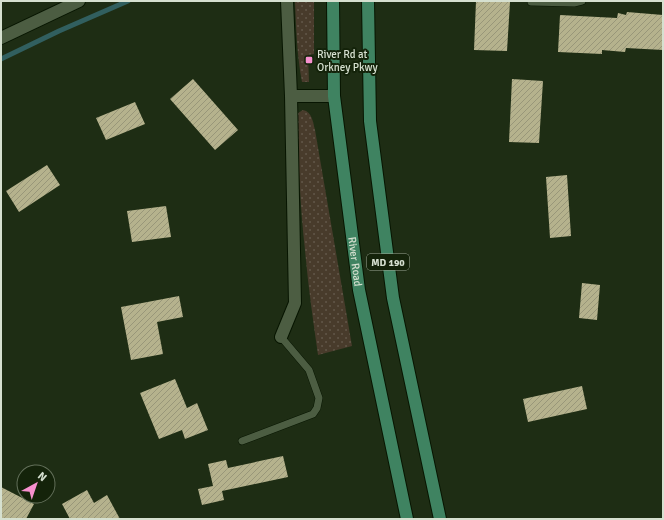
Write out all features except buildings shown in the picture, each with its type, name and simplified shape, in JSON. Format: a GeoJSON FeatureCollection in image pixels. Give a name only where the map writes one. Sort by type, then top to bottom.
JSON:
{"type":"FeatureCollection","features":[{"type":"Feature","properties":{"kind":"main road","name":"River Road"},"geometry":{"type":"LineString","coordinates":[[333,1],[334,96],[359,290],[407,519]]}},
{"type":"Feature","properties":{"kind":"main road","name":"MD 190"},"geometry":{"type":"LineString","coordinates":[[368,1],[370,121],[393,298],[440,519]]}},
{"type":"Feature","properties":{"kind":"street"},"geometry":{"type":"LineString","coordinates":[[1,38],[80,1]]}},
{"type":"Feature","properties":{"kind":"street"},"geometry":{"type":"LineString","coordinates":[[281,337],[295,303],[291,96],[287,1]]}},
{"type":"Feature","properties":{"kind":"street"},"geometry":{"type":"LineString","coordinates":[[291,96],[334,96]]}},
{"type":"Feature","properties":{"kind":"lane"},"geometry":{"type":"LineString","coordinates":[[531,2],[574,4],[582,1]]}},
{"type":"Feature","properties":{"kind":"lane"},"geometry":{"type":"LineString","coordinates":[[242,441],[313,414],[317,408],[319,398],[309,370],[281,337]]}},
{"type":"Feature","properties":{"kind":"shaded area"},"geometry":{"type":"Polygon","coordinates":[[[295,1],[314,1],[314,54],[308,55],[309,82],[302,82],[300,72],[295,1]]]}},
{"type":"Feature","properties":{"kind":"shaded area"},"geometry":{"type":"Polygon","coordinates":[[[303,110],[310,115],[315,130],[352,346],[318,355],[303,234],[296,119],[298,113],[303,110]]]}},
{"type":"Feature","properties":{"kind":"waterway"},"geometry":{"type":"LineString","coordinates":[[1,59],[59,31],[128,1]]}},
{"type":"Feature","properties":{"kind":"place","name":"River Rd at Orkney Pkwy"},"geometry":{"type":"Point","coordinates":[309,60]}}]}
